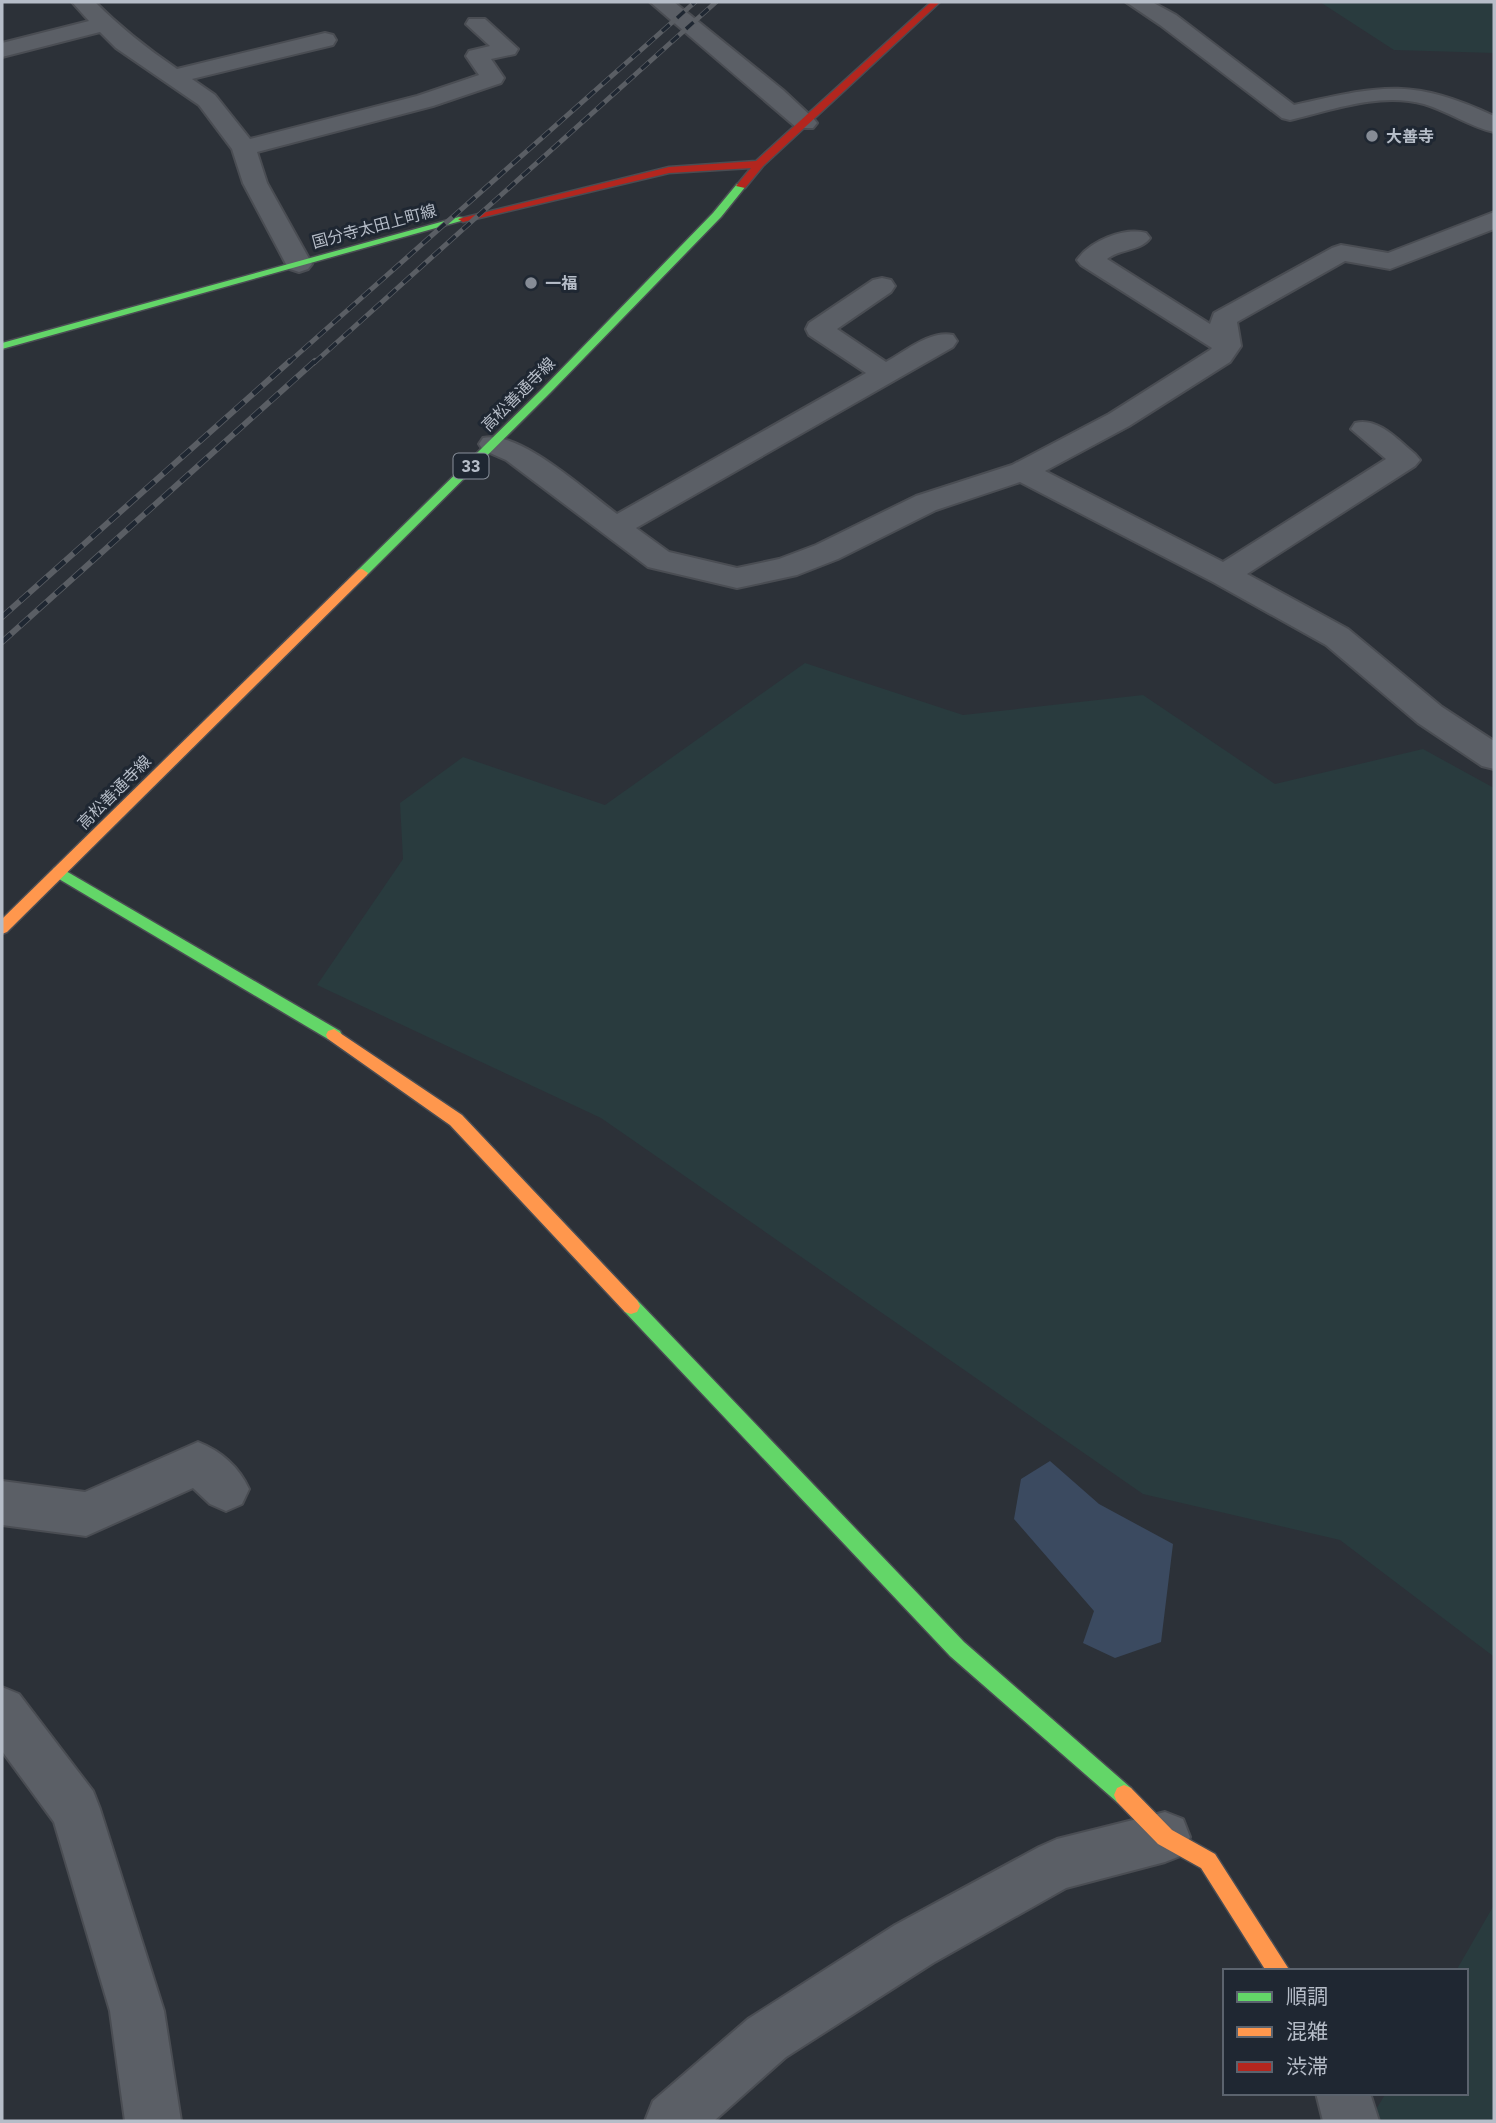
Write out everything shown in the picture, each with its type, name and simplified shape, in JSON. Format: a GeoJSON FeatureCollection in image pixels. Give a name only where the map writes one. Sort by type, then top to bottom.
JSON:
{"type":"FeatureCollection","features":[{"type":"Feature","properties":{"kind":"main road","name":"高松善通寺線"},"geometry":{"type":"LineString","coordinates":[[2,928],[493,444],[717,215],[759,164],[936,2]]}},
{"type":"Feature","properties":{"kind":"main road","name":"国分寺太田上町線"},"geometry":{"type":"LineString","coordinates":[[2,346],[497,210],[669,170],[759,164]]}},
{"type":"Feature","properties":{"kind":"main road"},"geometry":{"type":"LineString","coordinates":[[59,872],[337,1037],[456,1120],[852,1541],[957,1648],[1116,1786],[1165,1837],[1208,1861],[1278,1969]]}},
{"type":"Feature","properties":{"kind":"street"},"geometry":{"type":"LineString","coordinates":[[83,2],[107,23],[124,43],[207,100],[244,148],[256,183],[299,264]]}},
{"type":"Feature","properties":{"kind":"street"},"geometry":{"type":"LineString","coordinates":[[661,2],[775,95],[805,123]]}},
{"type":"Feature","properties":{"kind":"street"},"geometry":{"type":"LineString","coordinates":[[1137,2],[1168,20],[1290,113],[1378,94],[1412,95],[1461,109],[1494,125]]}},
{"type":"Feature","properties":{"kind":"street"},"geometry":{"type":"LineString","coordinates":[[2,50],[107,23]]}},
{"type":"Feature","properties":{"kind":"street"},"geometry":{"type":"LineString","coordinates":[[244,148],[425,101],[493,79],[477,56],[507,49],[477,24]]}},
{"type":"Feature","properties":{"kind":"street"},"geometry":{"type":"LineString","coordinates":[[172,77],[325,40]]}},
{"type":"Feature","properties":{"kind":"street"},"geometry":{"type":"LineString","coordinates":[[493,444],[516,454],[659,560],[737,578],[786,568],[827,552],[926,503],[1022,471],[1119,420],[1220,356],[1227,346],[1223,319],[1340,253],[1391,261],[1494,219]]}},
{"type":"Feature","properties":{"kind":"street"},"geometry":{"type":"LineString","coordinates":[[1137,238],[1104,248],[1090,260],[1227,346]]}},
{"type":"Feature","properties":{"kind":"street"},"geometry":{"type":"LineString","coordinates":[[882,286],[819,329],[886,374]]}},
{"type":"Feature","properties":{"kind":"street"},"geometry":{"type":"LineString","coordinates":[[616,527],[943,341]]}},
{"type":"Feature","properties":{"kind":"street"},"geometry":{"type":"LineString","coordinates":[[1224,575],[1405,460],[1364,429]]}},
{"type":"Feature","properties":{"kind":"street"},"geometry":{"type":"LineString","coordinates":[[1022,471],[1224,575],[1337,637],[1430,715],[1494,757]]}},
{"type":"Feature","properties":{"kind":"street"},"geometry":{"type":"LineString","coordinates":[[2,1503],[86,1514],[198,1463],[226,1489]]}},
{"type":"Feature","properties":{"kind":"street"},"geometry":{"type":"LineString","coordinates":[[2,1711],[75,1809],[137,2011],[153,2121]]}},
{"type":"Feature","properties":{"kind":"street"},"geometry":{"type":"LineString","coordinates":[[673,2121],[766,2039],[914,1944],[1057,1866],[1165,1837]]}},
{"type":"Feature","properties":{"kind":"street"},"geometry":{"type":"LineString","coordinates":[[1344,2095],[1351,2121]]}},
{"type":"Feature","properties":{"kind":"shaded area"},"geometry":{"type":"Polygon","coordinates":[[[1320,2],[1494,2],[1494,53],[1394,50],[1320,2]]]}},
{"type":"Feature","properties":{"kind":"shaded area"},"geometry":{"type":"Polygon","coordinates":[[[805,663],[963,715],[1143,695],[1275,784],[1423,749],[1494,788],[1494,1665],[1493,1656],[1340,1540],[1143,1494],[601,1118],[317,985],[403,859],[400,803],[463,757],[605,805],[805,663]]]}},
{"type":"Feature","properties":{"kind":"shaded area"},"geometry":{"type":"Polygon","coordinates":[[[1494,1905],[1494,2121],[1369,2121],[1385,2095],[1468,2095],[1468,1969],[1457,1969],[1494,1905]]]}},
{"type":"Feature","properties":{"kind":"water"},"geometry":{"type":"Polygon","coordinates":[[[1050,1461],[1099,1504],[1173,1544],[1161,1642],[1115,1658],[1083,1643],[1094,1611],[1014,1519],[1021,1479],[1050,1461]]]}},
{"type":"Feature","properties":{"kind":"railway"},"geometry":{"type":"LineString","coordinates":[[288,363],[695,2]]}},
{"type":"Feature","properties":{"kind":"railway"},"geometry":{"type":"LineString","coordinates":[[314,363],[716,2]]}},
{"type":"Feature","properties":{"kind":"railway"},"geometry":{"type":"LineString","coordinates":[[2,617],[290,361]]}},
{"type":"Feature","properties":{"kind":"railway"},"geometry":{"type":"LineString","coordinates":[[2,642],[315,361]]}},
{"type":"Feature","properties":{"kind":"traffic: fast"},"geometry":{"type":"LineString","coordinates":[[362,573],[547,390],[717,215],[741,186]]}},
{"type":"Feature","properties":{"kind":"traffic: fast"},"geometry":{"type":"LineString","coordinates":[[2,346],[463,219]]}},
{"type":"Feature","properties":{"kind":"traffic: fast"},"geometry":{"type":"LineString","coordinates":[[59,872],[334,1035]]}},
{"type":"Feature","properties":{"kind":"traffic: fast"},"geometry":{"type":"LineString","coordinates":[[631,1306],[957,1649],[1124,1795]]}},
{"type":"Feature","properties":{"kind":"traffic: slow"},"geometry":{"type":"LineString","coordinates":[[2,928],[362,573]]}},
{"type":"Feature","properties":{"kind":"traffic: slow"},"geometry":{"type":"LineString","coordinates":[[334,1035],[456,1120],[631,1306]]}},
{"type":"Feature","properties":{"kind":"traffic: slow"},"geometry":{"type":"LineString","coordinates":[[1124,1795],[1165,1837],[1208,1861],[1278,1969]]}},
{"type":"Feature","properties":{"kind":"traffic: jam"},"geometry":{"type":"LineString","coordinates":[[741,186],[759,164],[936,2]]}},
{"type":"Feature","properties":{"kind":"traffic: jam"},"geometry":{"type":"LineString","coordinates":[[463,219],[669,170],[759,164]]}},
{"type":"Feature","properties":{"kind":"place","name":"大善寺"},"geometry":{"type":"Point","coordinates":[1372,136]}},
{"type":"Feature","properties":{"kind":"place","name":"一福"},"geometry":{"type":"Point","coordinates":[531,283]}}]}
